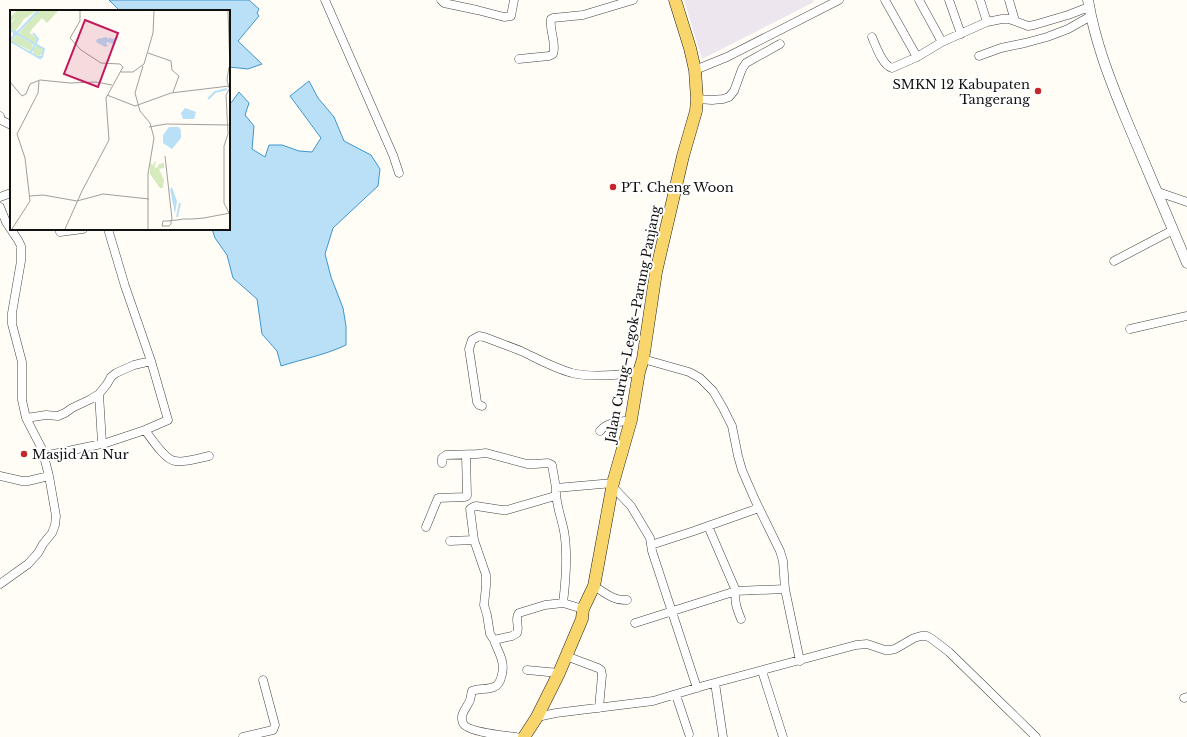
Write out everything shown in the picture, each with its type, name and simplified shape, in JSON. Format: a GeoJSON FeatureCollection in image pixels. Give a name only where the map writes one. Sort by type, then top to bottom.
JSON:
{"type":"FeatureCollection","features":[{"type":"Feature","properties":{"kind":"main road","name":"Jalan Curug–Legok–Parung Panjang"},"geometry":{"type":"LineString","coordinates":[[524,737],[536,718],[559,673],[594,586],[612,485],[631,420],[639,372],[643,359],[656,272],[683,156],[696,111],[697,99],[695,70],[690,48],[675,0]]}},
{"type":"Feature","properties":{"kind":"street"},"geometry":{"type":"LineString","coordinates":[[441,0],[444,3],[504,17],[511,16],[514,0]]}},
{"type":"Feature","properties":{"kind":"street"},"geometry":{"type":"LineString","coordinates":[[519,59],[549,56],[553,54],[555,49],[550,25],[551,19],[583,15],[633,0]]}},
{"type":"Feature","properties":{"kind":"street"},"geometry":{"type":"LineString","coordinates":[[695,70],[727,57],[839,0]]}},
{"type":"Feature","properties":{"kind":"street"},"geometry":{"type":"LineString","coordinates":[[885,0],[917,57]]}},
{"type":"Feature","properties":{"kind":"street"},"geometry":{"type":"LineString","coordinates":[[919,0],[942,42]]}},
{"type":"Feature","properties":{"kind":"street"},"geometry":{"type":"LineString","coordinates":[[949,0],[961,34]]}},
{"type":"Feature","properties":{"kind":"street"},"geometry":{"type":"LineString","coordinates":[[980,0],[987,22]]}},
{"type":"Feature","properties":{"kind":"street"},"geometry":{"type":"LineString","coordinates":[[1009,0],[1015,21]]}},
{"type":"Feature","properties":{"kind":"street"},"geometry":{"type":"LineString","coordinates":[[327,1],[393,155],[399,173]]}},
{"type":"Feature","properties":{"kind":"street"},"geometry":{"type":"LineString","coordinates":[[872,36],[885,63],[889,68],[895,68],[942,42],[987,22],[1002,19],[1015,21],[1028,26],[1068,15],[1089,7]]}},
{"type":"Feature","properties":{"kind":"street"},"geometry":{"type":"LineString","coordinates":[[979,56],[1001,48],[1046,37],[1072,27],[1089,7]]}},
{"type":"Feature","properties":{"kind":"street"},"geometry":{"type":"LineString","coordinates":[[1089,7],[1102,57],[1136,143],[1187,263]]}},
{"type":"Feature","properties":{"kind":"street"},"geometry":{"type":"LineString","coordinates":[[697,99],[712,100],[729,97],[734,92],[742,69],[746,63],[780,44]]}},
{"type":"Feature","properties":{"kind":"street"},"geometry":{"type":"LineString","coordinates":[[0,116],[1,120],[10,124]]}},
{"type":"Feature","properties":{"kind":"street"},"geometry":{"type":"LineString","coordinates":[[1158,192],[1187,202]]}},
{"type":"Feature","properties":{"kind":"street"},"geometry":{"type":"LineString","coordinates":[[0,197],[10,193]]}},
{"type":"Feature","properties":{"kind":"street"},"geometry":{"type":"LineString","coordinates":[[0,207],[10,228]]}},
{"type":"Feature","properties":{"kind":"street"},"geometry":{"type":"LineString","coordinates":[[0,584],[34,559],[52,533],[56,516],[49,476],[42,449],[26,418],[22,400],[22,362],[12,324],[12,313],[21,261],[21,246],[11,230]]}},
{"type":"Feature","properties":{"kind":"street"},"geometry":{"type":"LineString","coordinates":[[60,232],[75,230]]}},
{"type":"Feature","properties":{"kind":"street"},"geometry":{"type":"LineString","coordinates":[[44,456],[102,443],[145,430],[168,420],[151,361],[124,286],[115,249],[108,230]]}},
{"type":"Feature","properties":{"kind":"street"},"geometry":{"type":"LineString","coordinates":[[1114,261],[1173,230]]}},
{"type":"Feature","properties":{"kind":"street"},"geometry":{"type":"LineString","coordinates":[[1130,329],[1187,316]]}},
{"type":"Feature","properties":{"kind":"street"},"geometry":{"type":"LineString","coordinates":[[482,406],[477,402],[469,349],[472,340],[479,336],[573,373],[592,375],[639,372]]}},
{"type":"Feature","properties":{"kind":"street"},"geometry":{"type":"LineString","coordinates":[[643,359],[689,372],[700,378],[713,391],[732,426],[742,470],[758,508],[780,551],[785,589],[800,660]]}},
{"type":"Feature","properties":{"kind":"street"},"geometry":{"type":"LineString","coordinates":[[26,418],[46,415],[58,416],[65,413],[72,408],[86,403],[99,394],[111,377],[116,373],[151,361]]}},
{"type":"Feature","properties":{"kind":"street"},"geometry":{"type":"LineString","coordinates":[[99,394],[102,443]]}},
{"type":"Feature","properties":{"kind":"street"},"geometry":{"type":"LineString","coordinates":[[600,431],[607,425],[631,420]]}},
{"type":"Feature","properties":{"kind":"street"},"geometry":{"type":"LineString","coordinates":[[145,430],[168,458],[174,461],[185,461],[209,456]]}},
{"type":"Feature","properties":{"kind":"street"},"geometry":{"type":"LineString","coordinates":[[442,462],[442,458],[446,455],[486,453],[527,464],[548,463],[552,465],[564,532],[566,555],[566,580],[563,603]]}},
{"type":"Feature","properties":{"kind":"street"},"geometry":{"type":"LineString","coordinates":[[426,527],[438,498],[467,496],[466,455]]}},
{"type":"Feature","properties":{"kind":"street"},"geometry":{"type":"LineString","coordinates":[[0,476],[28,481],[49,476]]}},
{"type":"Feature","properties":{"kind":"street"},"geometry":{"type":"LineString","coordinates":[[516,737],[470,729],[462,723],[463,712],[468,704],[472,691],[495,687],[500,683],[501,679],[502,661],[494,640],[490,634],[484,605],[486,575],[474,540],[470,511],[476,506],[507,510],[556,492],[612,485],[631,506],[651,541],[697,688]]}},
{"type":"Feature","properties":{"kind":"street"},"geometry":{"type":"LineString","coordinates":[[651,545],[758,508]]}},
{"type":"Feature","properties":{"kind":"street"},"geometry":{"type":"LineString","coordinates":[[708,526],[736,591],[735,603],[741,620]]}},
{"type":"Feature","properties":{"kind":"street"},"geometry":{"type":"LineString","coordinates":[[450,540],[474,540]]}},
{"type":"Feature","properties":{"kind":"street"},"geometry":{"type":"LineString","coordinates":[[594,586],[609,596],[621,600],[628,600]]}},
{"type":"Feature","properties":{"kind":"street"},"geometry":{"type":"LineString","coordinates":[[635,623],[736,591],[785,589]]}},
{"type":"Feature","properties":{"kind":"street"},"geometry":{"type":"LineString","coordinates":[[494,640],[512,636],[517,633],[518,629],[516,616],[518,612],[545,605],[563,603],[584,608]]}},
{"type":"Feature","properties":{"kind":"street"},"geometry":{"type":"LineString","coordinates":[[536,718],[556,713],[654,701],[856,645],[867,644],[885,650],[890,650],[895,649],[914,638],[927,636],[949,652],[1036,737]]}},
{"type":"Feature","properties":{"kind":"street"},"geometry":{"type":"LineString","coordinates":[[566,656],[601,670],[602,675],[599,708]]}},
{"type":"Feature","properties":{"kind":"street"},"geometry":{"type":"LineString","coordinates":[[527,670],[559,673]]}},
{"type":"Feature","properties":{"kind":"street"},"geometry":{"type":"LineString","coordinates":[[762,670],[783,737]]}},
{"type":"Feature","properties":{"kind":"street"},"geometry":{"type":"LineString","coordinates":[[243,737],[274,734],[275,725],[263,680]]}},
{"type":"Feature","properties":{"kind":"street"},"geometry":{"type":"LineString","coordinates":[[715,683],[723,737]]}},
{"type":"Feature","properties":{"kind":"street"},"geometry":{"type":"LineString","coordinates":[[676,694],[689,734]]}},
{"type":"Feature","properties":{"kind":"shaded area"},"geometry":{"type":"Polygon","coordinates":[[[684,0],[813,0],[814,2],[702,59],[684,0]]]}},
{"type":"Feature","properties":{"kind":"water"},"geometry":{"type":"Polygon","coordinates":[[[109,0],[249,0],[259,9],[257,13],[259,16],[238,41],[262,64],[248,69],[230,67],[230,10],[119,10],[109,0]]]}},
{"type":"Feature","properties":{"kind":"water"},"geometry":{"type":"Polygon","coordinates":[[[309,81],[318,98],[334,117],[344,141],[371,155],[380,169],[378,186],[333,228],[325,254],[331,277],[343,308],[346,326],[346,345],[281,366],[277,351],[262,334],[257,299],[233,278],[227,255],[215,238],[212,230],[230,230],[230,103],[239,92],[249,103],[245,115],[254,126],[252,149],[265,157],[269,145],[282,145],[299,151],[312,152],[321,138],[290,96],[309,81]]]}},
{"type":"Feature","properties":{"kind":"place","name":"SMKN 12 Kabupaten Tangerang"},"geometry":{"type":"Point","coordinates":[1038,91]}},
{"type":"Feature","properties":{"kind":"place","name":"PT. Cheng Woon"},"geometry":{"type":"Point","coordinates":[613,187]}},
{"type":"Feature","properties":{"kind":"place","name":"Masjid An Nur"},"geometry":{"type":"Point","coordinates":[24,454]}}]}
